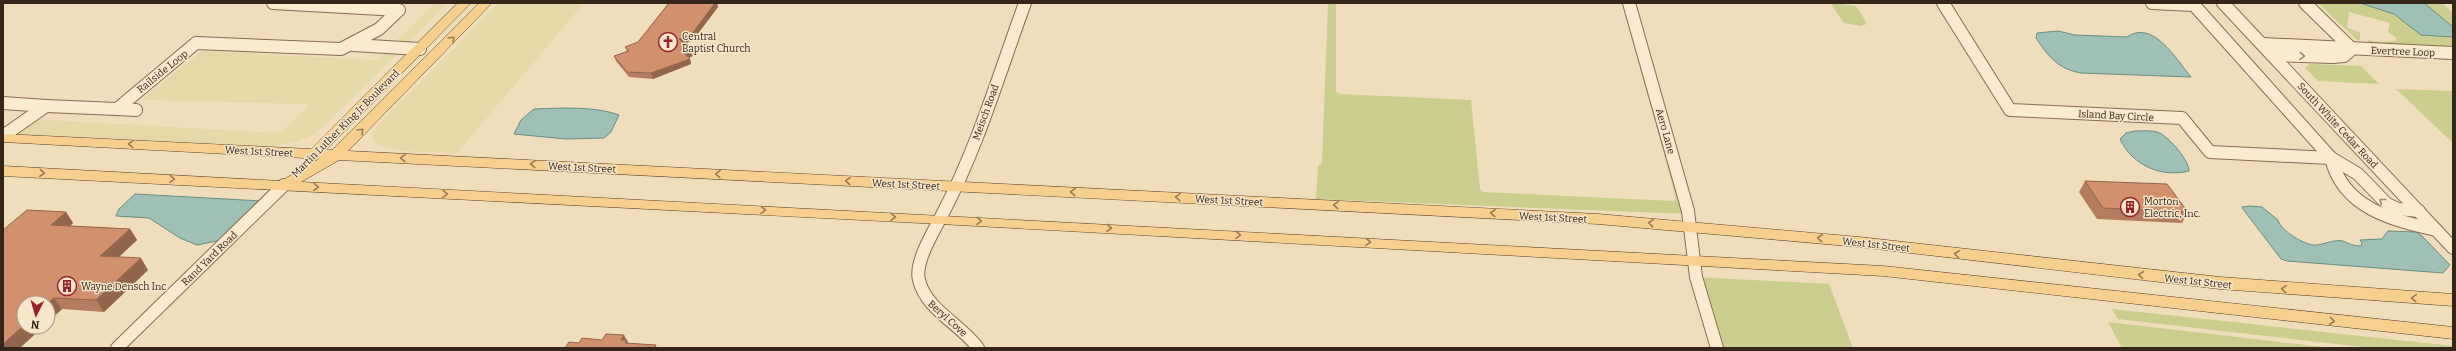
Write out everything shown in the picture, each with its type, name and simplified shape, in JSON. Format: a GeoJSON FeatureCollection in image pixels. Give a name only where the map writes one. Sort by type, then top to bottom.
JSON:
{"type":"FeatureCollection","features":[{"type":"Feature","properties":{"kind":"main road","name":"Martin Luther King Jr Boulevard"},"geometry":{"type":"LineString","coordinates":[[284,185],[465,3]]}},
{"type":"Feature","properties":{"kind":"main road","name":"Martin Luther King Jr Boulevard"},"geometry":{"type":"LineString","coordinates":[[284,185],[336,155],[486,3]]}},
{"type":"Feature","properties":{"kind":"main road","name":"West 1st Street"},"geometry":{"type":"LineString","coordinates":[[3,137],[1502,214],[1690,226],[1859,242],[2220,283],[2453,300]]}},
{"type":"Feature","properties":{"kind":"main road"},"geometry":{"type":"LineString","coordinates":[[3,171],[940,219],[1694,260],[1927,275],[2453,333]]}},
{"type":"Feature","properties":{"kind":"street","name":"Railside Loop"},"geometry":{"type":"LineString","coordinates":[[117,109],[196,43],[341,49],[353,45],[380,29],[397,14],[399,10],[273,3]]}},
{"type":"Feature","properties":{"kind":"street","name":"Meisch Road"},"geometry":{"type":"LineString","coordinates":[[940,219],[957,186],[1025,3]]}},
{"type":"Feature","properties":{"kind":"street","name":"Aero Lane"},"geometry":{"type":"LineString","coordinates":[[1629,3],[1688,211],[1694,260],[1717,348]]}},
{"type":"Feature","properties":{"kind":"street","name":"Island Bay Circle"},"geometry":{"type":"LineString","coordinates":[[1943,3],[2010,110],[2182,118],[2210,152],[2331,158]]}},
{"type":"Feature","properties":{"kind":"street","name":"Island Bay Circle"},"geometry":{"type":"LineString","coordinates":[[2152,3],[2194,5],[2331,158],[2358,175],[2382,202],[2400,210],[2419,211]]}},
{"type":"Feature","properties":{"kind":"street","name":"South White Cedar Road"},"geometry":{"type":"LineString","coordinates":[[2223,3],[2453,248]]}},
{"type":"Feature","properties":{"kind":"street"},"geometry":{"type":"LineString","coordinates":[[2305,3],[2352,49]]}},
{"type":"Feature","properties":{"kind":"street","name":"Evertree Loop"},"geometry":{"type":"LineString","coordinates":[[2262,44],[2453,53]]}},
{"type":"Feature","properties":{"kind":"street","name":"Railside Loop"},"geometry":{"type":"LineString","coordinates":[[353,45],[420,49]]}},
{"type":"Feature","properties":{"kind":"street","name":"Evertree Loop"},"geometry":{"type":"LineString","coordinates":[[2272,55],[2333,57],[2344,56],[2352,49]]}},
{"type":"Feature","properties":{"kind":"street"},"geometry":{"type":"LineString","coordinates":[[3,103],[136,110]]}},
{"type":"Feature","properties":{"kind":"street"},"geometry":{"type":"LineString","coordinates":[[3,137],[46,106]]}},
{"type":"Feature","properties":{"kind":"street","name":"Island Bay Circle"},"geometry":{"type":"LineString","coordinates":[[2331,158],[2335,176],[2360,202],[2393,219],[2436,230]]}},
{"type":"Feature","properties":{"kind":"street","name":"Rand Yard Road"},"geometry":{"type":"LineString","coordinates":[[117,348],[284,185]]}},
{"type":"Feature","properties":{"kind":"street","name":"Beryl Cove"},"geometry":{"type":"LineString","coordinates":[[940,219],[920,265],[918,278],[925,297],[961,328],[978,348]]}},
{"type":"Feature","properties":{"kind":"shaded area"},"geometry":{"type":"Polygon","coordinates":[[[436,3],[447,3],[406,45],[393,44],[436,3]]]}},
{"type":"Feature","properties":{"kind":"shaded area"},"geometry":{"type":"Polygon","coordinates":[[[499,3],[584,3],[457,153],[403,151],[376,145],[372,135],[377,126],[499,3]]]}},
{"type":"Feature","properties":{"kind":"shaded area"},"geometry":{"type":"Polygon","coordinates":[[[202,51],[373,60],[379,58],[387,51],[399,52],[314,135],[298,141],[273,146],[12,134],[31,119],[276,133],[283,130],[307,108],[307,104],[142,100],[202,51]]]}},
{"type":"Feature","properties":{"kind":"green space"},"geometry":{"type":"Polygon","coordinates":[[[1328,3],[1336,3],[1336,92],[1340,94],[1471,100],[1480,189],[1483,192],[1674,201],[1676,198],[1622,3],[1626,3],[1688,214],[1316,199],[1318,166],[1322,163],[1328,3]]]}},
{"type":"Feature","properties":{"kind":"green space"},"geometry":{"type":"Polygon","coordinates":[[[1834,3],[1856,6],[1867,24],[1860,26],[1844,23],[1831,4],[1834,3]]]}},
{"type":"Feature","properties":{"kind":"green space"},"geometry":{"type":"Polygon","coordinates":[[[2318,3],[2442,3],[2453,13],[2453,47],[2370,43],[2367,40],[2382,42],[2395,41],[2397,38],[2388,32],[2390,23],[2349,12],[2347,28],[2360,32],[2360,40],[2357,40],[2318,3]]]}},
{"type":"Feature","properties":{"kind":"green space"},"geometry":{"type":"Polygon","coordinates":[[[2310,64],[2361,66],[2379,84],[2318,81],[2305,68],[2310,64]]]}},
{"type":"Feature","properties":{"kind":"green space"},"geometry":{"type":"Polygon","coordinates":[[[2396,89],[2453,91],[2453,143],[2396,89]]]}},
{"type":"Feature","properties":{"kind":"green space"},"geometry":{"type":"Polygon","coordinates":[[[1696,277],[1829,284],[1853,348],[1716,348],[1696,277]]]}},
{"type":"Feature","properties":{"kind":"green space"},"geometry":{"type":"Polygon","coordinates":[[[2112,309],[2453,346],[2453,348],[2371,348],[2118,319],[2112,309]]]}},
{"type":"Feature","properties":{"kind":"green space"},"geometry":{"type":"Polygon","coordinates":[[[2108,322],[2332,348],[2122,348],[2108,322]]]}},
{"type":"Feature","properties":{"kind":"water"},"geometry":{"type":"Polygon","coordinates":[[[2360,3],[2424,3],[2453,27],[2453,37],[2421,35],[2394,14],[2360,3]]]}},
{"type":"Feature","properties":{"kind":"water"},"geometry":{"type":"Polygon","coordinates":[[[2058,31],[2075,35],[2127,37],[2137,33],[2146,33],[2155,37],[2163,44],[2191,77],[2081,73],[2073,71],[2054,61],[2036,38],[2037,33],[2058,31]]]}},
{"type":"Feature","properties":{"kind":"water"},"geometry":{"type":"Polygon","coordinates":[[[534,109],[589,109],[619,115],[611,132],[604,138],[566,139],[514,134],[521,120],[534,109]]]}},
{"type":"Feature","properties":{"kind":"water"},"geometry":{"type":"Polygon","coordinates":[[[2135,131],[2154,131],[2166,137],[2181,154],[2188,166],[2189,171],[2168,173],[2158,171],[2140,162],[2125,148],[2120,139],[2126,133],[2135,131]]]}},
{"type":"Feature","properties":{"kind":"water"},"geometry":{"type":"Polygon","coordinates":[[[135,194],[262,201],[222,240],[197,245],[180,238],[149,218],[116,216],[119,209],[135,194]]]}},
{"type":"Feature","properties":{"kind":"water"},"geometry":{"type":"Polygon","coordinates":[[[2242,207],[2262,207],[2278,220],[2288,233],[2311,245],[2319,245],[2333,241],[2343,241],[2361,246],[2362,243],[2360,240],[2382,239],[2388,231],[2416,232],[2422,236],[2450,265],[2443,273],[2287,261],[2281,259],[2242,207]]]}},
{"type":"Feature","properties":{"kind":"building","name":"Central Baptist Church"},"geometry":{"type":"Polygon","coordinates":[[[669,3],[715,3],[691,35],[679,39],[691,50],[684,53],[690,59],[651,73],[627,72],[614,56],[629,51],[625,47],[638,42],[669,3]]]}},
{"type":"Feature","properties":{"kind":"building"},"geometry":{"type":"Polygon","coordinates":[[[2085,181],[2167,184],[2188,212],[2103,208],[2085,181]]]}},
{"type":"Feature","properties":{"kind":"building","name":"Wayne Densch Inc"},"geometry":{"type":"Polygon","coordinates":[[[27,210],[66,212],[51,225],[130,229],[100,256],[141,258],[96,300],[56,298],[56,295],[16,295],[16,332],[3,344],[3,230],[27,210]]]}},
{"type":"Feature","properties":{"kind":"building"},"geometry":{"type":"Polygon","coordinates":[[[606,334],[624,335],[621,340],[627,340],[625,343],[656,345],[655,348],[565,348],[569,342],[579,343],[582,338],[602,340],[606,334]]]}},
{"type":"Feature","properties":{"kind":"place","name":"Central Baptist Church"},"geometry":{"type":"Point","coordinates":[668,42]}},
{"type":"Feature","properties":{"kind":"place","name":"Morton Electric, Inc."},"geometry":{"type":"Point","coordinates":[2130,207]}},
{"type":"Feature","properties":{"kind":"place","name":"Wayne Densch Inc"},"geometry":{"type":"Point","coordinates":[67,286]}}]}
